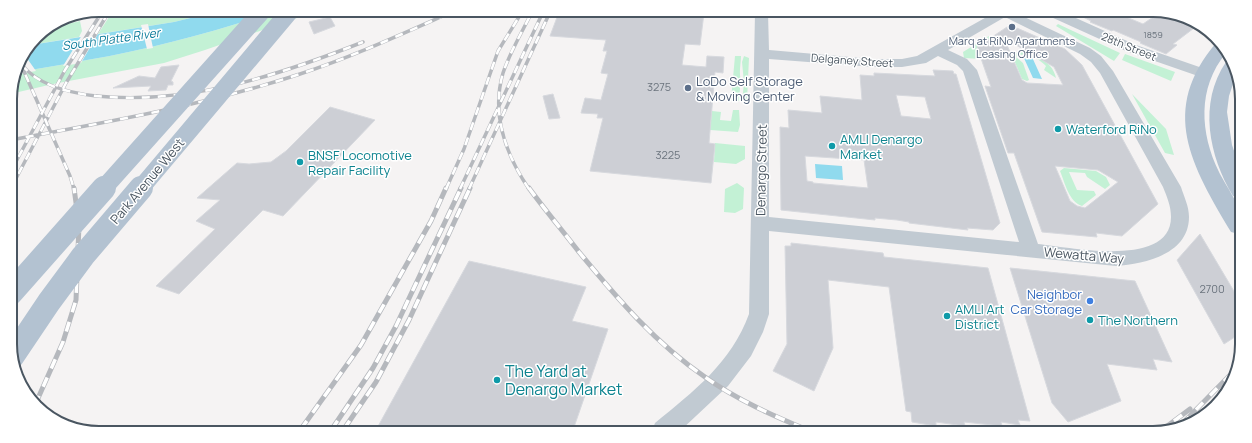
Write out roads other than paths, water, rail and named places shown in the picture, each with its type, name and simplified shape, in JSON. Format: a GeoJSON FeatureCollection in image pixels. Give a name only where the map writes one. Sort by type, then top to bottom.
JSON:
{"type":"FeatureCollection","features":[{"type":"Feature","properties":{"kind":"main road","name":"Park Avenue West"},"geometry":{"type":"LineString","coordinates":[[17,286],[257,17]]}},
{"type":"Feature","properties":{"kind":"main road","name":"Park Avenue West"},"geometry":{"type":"LineString","coordinates":[[17,350],[49,302],[83,256],[285,17]]}},
{"type":"Feature","properties":{"kind":"main road"},"geometry":{"type":"LineString","coordinates":[[1219,50],[1214,55],[1203,73],[1199,84],[1195,107],[1196,134],[1200,152],[1208,171],[1235,219]]}},
{"type":"Feature","properties":{"kind":"main road"},"geometry":{"type":"LineString","coordinates":[[1230,70],[1225,78],[1220,97],[1218,118],[1225,155],[1235,179]]}},
{"type":"Feature","properties":{"kind":"street","name":"Denargo Street"},"geometry":{"type":"LineString","coordinates":[[669,426],[717,385],[738,358],[756,326],[759,314],[761,17]]}},
{"type":"Feature","properties":{"kind":"street","name":"Delganey Street"},"geometry":{"type":"LineString","coordinates":[[762,54],[887,64],[921,60],[996,17]]}},
{"type":"Feature","properties":{"kind":"street","name":"Wewatta Way"},"geometry":{"type":"LineString","coordinates":[[760,223],[1116,259],[1146,256],[1161,249],[1175,234],[1178,228],[1181,214],[1180,205],[1172,187],[1106,71],[1096,59],[1074,44],[1015,17]]}},
{"type":"Feature","properties":{"kind":"street","name":"28th Street"},"geometry":{"type":"LineString","coordinates":[[1063,17],[1131,48],[1203,73]]}},
{"type":"Feature","properties":{"kind":"street"},"geometry":{"type":"LineString","coordinates":[[939,51],[962,62],[970,70],[1031,251]]}},
{"type":"Feature","properties":{"kind":"water","name":"South Platte River"},"geometry":{"type":"Polygon","coordinates":[[[194,17],[259,17],[160,45],[111,56],[22,72],[25,63],[38,44],[174,22],[194,17]]]}},
{"type":"Feature","properties":{"kind":"water"},"geometry":{"type":"Polygon","coordinates":[[[1023,56],[1032,57],[1042,79],[1033,78],[1023,56]]]}},
{"type":"Feature","properties":{"kind":"water"},"geometry":{"type":"Polygon","coordinates":[[[815,164],[842,166],[843,180],[816,178],[815,164]]]}},
{"type":"Feature","properties":{"kind":"railway"},"geometry":{"type":"LineString","coordinates":[[56,87],[99,17]]}},
{"type":"Feature","properties":{"kind":"railway"},"geometry":{"type":"LineString","coordinates":[[63,89],[106,17]]}},
{"type":"Feature","properties":{"kind":"railway"},"geometry":{"type":"LineString","coordinates":[[51,132],[193,104],[265,85],[339,60],[441,17]]}},
{"type":"Feature","properties":{"kind":"railway"},"geometry":{"type":"LineString","coordinates":[[446,189],[464,149],[498,51],[519,17]]}},
{"type":"Feature","properties":{"kind":"railway"},"geometry":{"type":"LineString","coordinates":[[499,106],[500,88],[503,73],[530,17]]}},
{"type":"Feature","properties":{"kind":"railway"},"geometry":{"type":"LineString","coordinates":[[499,106],[541,17]]}},
{"type":"Feature","properties":{"kind":"railway"},"geometry":{"type":"LineString","coordinates":[[500,121],[548,17]]}},
{"type":"Feature","properties":{"kind":"railway"},"geometry":{"type":"LineString","coordinates":[[63,89],[96,96],[131,98],[199,92],[232,85],[298,66],[363,42]]}},
{"type":"Feature","properties":{"kind":"railway"},"geometry":{"type":"LineString","coordinates":[[23,66],[37,78],[56,87]]}},
{"type":"Feature","properties":{"kind":"railway"},"geometry":{"type":"LineString","coordinates":[[23,68],[42,113]]}},
{"type":"Feature","properties":{"kind":"railway"},"geometry":{"type":"LineString","coordinates":[[42,113],[56,87]]}},
{"type":"Feature","properties":{"kind":"railway"},"geometry":{"type":"LineString","coordinates":[[56,87],[63,89]]}},
{"type":"Feature","properties":{"kind":"railway"},"geometry":{"type":"LineString","coordinates":[[46,121],[63,89]]}},
{"type":"Feature","properties":{"kind":"railway"},"geometry":{"type":"LineString","coordinates":[[460,189],[499,106]]}},
{"type":"Feature","properties":{"kind":"railway"},"geometry":{"type":"LineString","coordinates":[[499,106],[500,121]]}},
{"type":"Feature","properties":{"kind":"railway"},"geometry":{"type":"LineString","coordinates":[[30,136],[42,113]]}},
{"type":"Feature","properties":{"kind":"railway"},"geometry":{"type":"LineString","coordinates":[[42,113],[46,121]]}},
{"type":"Feature","properties":{"kind":"railway"},"geometry":{"type":"LineString","coordinates":[[39,134],[46,121]]}},
{"type":"Feature","properties":{"kind":"railway"},"geometry":{"type":"LineString","coordinates":[[46,121],[51,132]]}},
{"type":"Feature","properties":{"kind":"railway"},"geometry":{"type":"LineString","coordinates":[[469,189],[500,121]]}},
{"type":"Feature","properties":{"kind":"railway"},"geometry":{"type":"LineString","coordinates":[[500,121],[508,148],[529,189]]}},
{"type":"Feature","properties":{"kind":"railway"},"geometry":{"type":"LineString","coordinates":[[39,134],[51,132]]}},
{"type":"Feature","properties":{"kind":"railway"},"geometry":{"type":"LineString","coordinates":[[51,132],[70,176],[74,189]]}},
{"type":"Feature","properties":{"kind":"railway"},"geometry":{"type":"LineString","coordinates":[[17,177],[39,134]]}},
{"type":"Feature","properties":{"kind":"railway"},"geometry":{"type":"LineString","coordinates":[[30,136],[39,134]]}},
{"type":"Feature","properties":{"kind":"railway"},"geometry":{"type":"LineString","coordinates":[[17,139],[30,136]]}},
{"type":"Feature","properties":{"kind":"railway"},"geometry":{"type":"LineString","coordinates":[[17,160],[30,136]]}},
{"type":"Feature","properties":{"kind":"railway"},"geometry":{"type":"LineString","coordinates":[[38,399],[63,342],[76,300],[79,225],[74,188]]}},
{"type":"Feature","properties":{"kind":"railway"},"geometry":{"type":"LineString","coordinates":[[303,426],[361,345],[431,221],[446,188]]}},
{"type":"Feature","properties":{"kind":"railway"},"geometry":{"type":"LineString","coordinates":[[334,426],[373,368],[396,326],[461,188]]}},
{"type":"Feature","properties":{"kind":"railway"},"geometry":{"type":"LineString","coordinates":[[346,426],[376,382],[409,320],[470,188]]}},
{"type":"Feature","properties":{"kind":"railway"},"geometry":{"type":"LineString","coordinates":[[529,188],[579,252],[622,303],[653,335],[687,364],[717,385],[743,400],[799,426]]}},
{"type":"Feature","properties":{"kind":"railway"},"geometry":{"type":"LineString","coordinates":[[1187,419],[1228,377]]}},
{"type":"Feature","properties":{"kind":"railway"},"geometry":{"type":"LineString","coordinates":[[1170,424],[1190,409]]}},
{"type":"Feature","properties":{"kind":"place","name":"Marq at RiNo Apartments Leasing Office"},"geometry":{"type":"Point","coordinates":[1012,27]}},
{"type":"Feature","properties":{"kind":"place","name":"LoDo Self Storage & Moving Center"},"geometry":{"type":"Point","coordinates":[688,88]}},
{"type":"Feature","properties":{"kind":"place","name":"Waterford RiNo"},"geometry":{"type":"Point","coordinates":[1058,129]}},
{"type":"Feature","properties":{"kind":"place","name":"AMLI Denargo Market"},"geometry":{"type":"Point","coordinates":[832,146]}},
{"type":"Feature","properties":{"kind":"place","name":"BNSF Locomotive Repair Facility"},"geometry":{"type":"Point","coordinates":[300,162]}},
{"type":"Feature","properties":{"kind":"place","name":"Neighbor Car Storage"},"geometry":{"type":"Point","coordinates":[1090,301]}},
{"type":"Feature","properties":{"kind":"place","name":"AMLI Art District"},"geometry":{"type":"Point","coordinates":[947,316]}},
{"type":"Feature","properties":{"kind":"place","name":"The Northern"},"geometry":{"type":"Point","coordinates":[1090,320]}},
{"type":"Feature","properties":{"kind":"place","name":"The Yard at Denargo Market"},"geometry":{"type":"Point","coordinates":[497,380]}}]}
